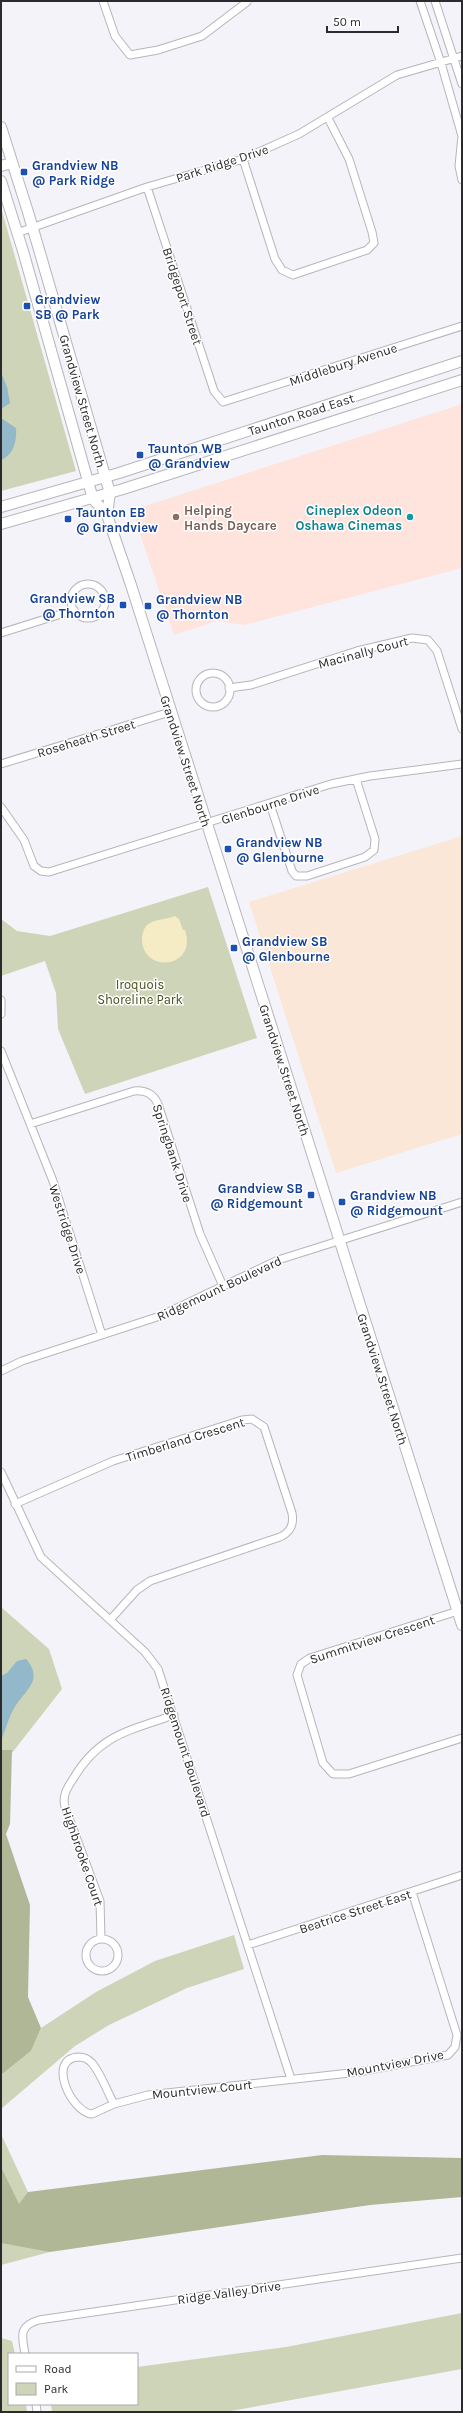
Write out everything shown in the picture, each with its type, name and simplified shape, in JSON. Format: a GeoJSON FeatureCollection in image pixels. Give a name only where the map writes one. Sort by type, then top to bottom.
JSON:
{"type":"FeatureCollection","features":[{"type":"Feature","properties":{"kind":"street"},"geometry":{"type":"LineString","coordinates":[[103,1],[115,36],[130,55],[158,50],[202,36],[247,2]]}},
{"type":"Feature","properties":{"kind":"street"},"geometry":{"type":"LineString","coordinates":[[420,1],[441,63],[462,136],[459,166],[462,180]]}},
{"type":"Feature","properties":{"kind":"street"},"geometry":{"type":"LineString","coordinates":[[436,1],[462,84]]}},
{"type":"Feature","properties":{"kind":"street","name":"Park Ridge Drive"},"geometry":{"type":"LineString","coordinates":[[17,233],[147,187],[243,159],[288,140],[328,118],[370,90],[397,75],[462,56]]}},
{"type":"Feature","properties":{"kind":"street"},"geometry":{"type":"LineString","coordinates":[[243,159],[275,259],[282,270],[293,275],[367,250],[374,243],[372,232],[349,159],[328,118]]}},
{"type":"Feature","properties":{"kind":"street","name":"Grandview Street North"},"geometry":{"type":"LineString","coordinates":[[1,127],[33,227],[110,493],[107,515]]}},
{"type":"Feature","properties":{"kind":"street"},"geometry":{"type":"LineString","coordinates":[[1,166],[12,163]]}},
{"type":"Feature","properties":{"kind":"street","name":"Grandview Street North"},"geometry":{"type":"LineString","coordinates":[[1,181],[93,499],[107,515],[462,1624]]}},
{"type":"Feature","properties":{"kind":"street","name":"Bridgeport Street"},"geometry":{"type":"LineString","coordinates":[[147,187],[214,391],[223,402]]}},
{"type":"Feature","properties":{"kind":"street","name":"Middlebury Avenue"},"geometry":{"type":"LineString","coordinates":[[223,402],[462,326]]}},
{"type":"Feature","properties":{"kind":"street"},"geometry":{"type":"LineString","coordinates":[[46,334],[62,328]]}},
{"type":"Feature","properties":{"kind":"street","name":"Taunton Road East"},"geometry":{"type":"LineString","coordinates":[[1,507],[105,477],[462,361]]}},
{"type":"Feature","properties":{"kind":"street","name":"Taunton Road East"},"geometry":{"type":"LineString","coordinates":[[1,524],[93,499],[462,380]]}},
{"type":"Feature","properties":{"kind":"street"},"geometry":{"type":"LineString","coordinates":[[92,585],[104,595],[104,606],[98,615],[93,617],[82,617],[74,610],[72,605],[73,594],[80,586],[92,585]]}},
{"type":"Feature","properties":{"kind":"street"},"geometry":{"type":"LineString","coordinates":[[1,633],[74,610]]}},
{"type":"Feature","properties":{"kind":"street","name":"Macinally Court"},"geometry":{"type":"LineString","coordinates":[[229,688],[251,685],[372,647],[412,638],[423,638],[432,642],[437,651],[462,729]]}},
{"type":"Feature","properties":{"kind":"street"},"geometry":{"type":"LineString","coordinates":[[212,673],[225,679],[229,688],[227,698],[224,703],[214,706],[203,704],[199,700],[196,690],[199,680],[212,673]]}},
{"type":"Feature","properties":{"kind":"street","name":"Roseheath Street"},"geometry":{"type":"LineString","coordinates":[[1,764],[170,712]]}},
{"type":"Feature","properties":{"kind":"street","name":"Glenbourne Drive"},"geometry":{"type":"LineString","coordinates":[[1,807],[20,834],[34,866],[45,872],[356,779],[462,764]]}},
{"type":"Feature","properties":{"kind":"street"},"geometry":{"type":"LineString","coordinates":[[270,804],[292,870],[296,876],[306,876],[365,857],[374,850],[374,839],[356,779]]}},
{"type":"Feature","properties":{"kind":"street"},"geometry":{"type":"LineString","coordinates":[[1,1000],[1,1014]]}},
{"type":"Feature","properties":{"kind":"street","name":"Westridge Drive"},"geometry":{"type":"LineString","coordinates":[[1,1051],[53,1181],[102,1335]]}},
{"type":"Feature","properties":{"kind":"street","name":"Springbank Drive"},"geometry":{"type":"LineString","coordinates":[[30,1124],[134,1091],[141,1091],[152,1095],[158,1104],[200,1234],[223,1286]]}},
{"type":"Feature","properties":{"kind":"street","name":"Ridgemount Boulevard"},"geometry":{"type":"LineString","coordinates":[[1,1371],[22,1361],[160,1316],[278,1260],[462,1202]]}},
{"type":"Feature","properties":{"kind":"street","name":"Timberland Crescent"},"geometry":{"type":"LineString","coordinates":[[15,1504],[113,1461],[242,1420],[252,1420],[264,1427],[292,1513],[292,1522],[289,1531],[280,1537],[150,1581],[137,1590],[110,1620]]}},
{"type":"Feature","properties":{"kind":"street","name":"Ridgemount Boulevard"},"geometry":{"type":"LineString","coordinates":[[1,1472],[41,1557],[153,1660],[163,1681],[291,2079]]}},
{"type":"Feature","properties":{"kind":"street","name":"Summitview Crescent"},"geometry":{"type":"LineString","coordinates":[[458,1611],[310,1658],[301,1664],[297,1675],[323,1762],[333,1774],[345,1775],[462,1738]]}},
{"type":"Feature","properties":{"kind":"street","name":"Highbrooke Court"},"geometry":{"type":"LineString","coordinates":[[101,1939],[100,1901],[65,1807],[65,1794],[80,1767],[103,1742],[174,1715]]}},
{"type":"Feature","properties":{"kind":"street","name":"Beatrice Street East"},"geometry":{"type":"LineString","coordinates":[[248,1946],[462,1875]]}},
{"type":"Feature","properties":{"kind":"street","name":"Mountview Drive"},"geometry":{"type":"LineString","coordinates":[[291,2079],[369,2070],[444,2056],[455,2047],[457,2039],[456,2030],[412,1892]]}},
{"type":"Feature","properties":{"kind":"street"},"geometry":{"type":"LineString","coordinates":[[101,1939],[112,1942],[118,1951],[117,1962],[106,1971],[96,1970],[86,1958],[88,1948],[91,1943],[101,1939]]}},
{"type":"Feature","properties":{"kind":"street","name":"Mountview Court"},"geometry":{"type":"LineString","coordinates":[[114,2104],[94,2065],[88,2060],[76,2057],[66,2063],[62,2071],[63,2079],[78,2108],[92,2114],[114,2104],[153,2094],[291,2079]]}},
{"type":"Feature","properties":{"kind":"street","name":"Ridge Valley Drive"},"geometry":{"type":"LineString","coordinates":[[25,2353],[21,2338],[23,2330],[29,2323],[39,2320],[462,2258]]}},
{"type":"Feature","properties":{"kind":"shaded area"},"geometry":{"type":"Polygon","coordinates":[[[462,404],[462,568],[244,625],[217,621],[174,635],[132,510],[462,404]]]}},
{"type":"Feature","properties":{"kind":"shaded area"},"geometry":{"type":"Polygon","coordinates":[[[462,836],[462,1134],[336,1173],[249,902],[462,836]]]}},
{"type":"Feature","properties":{"kind":"green space"},"geometry":{"type":"Polygon","coordinates":[[[2,211],[76,471],[1,491],[1,212],[2,211]]]}},
{"type":"Feature","properties":{"kind":"green space","name":"Iroquois Shoreline Park"},"geometry":{"type":"Polygon","coordinates":[[[208,887],[257,1038],[85,1094],[58,1029],[56,993],[45,961],[1,976],[1,919],[17,931],[50,936],[208,887]]]}},
{"type":"Feature","properties":{"kind":"green space"},"geometry":{"type":"Polygon","coordinates":[[[1,1607],[49,1649],[62,1689],[1,1767],[1,1607]]]}},
{"type":"Feature","properties":{"kind":"green space"},"geometry":{"type":"Polygon","coordinates":[[[1,1750],[12,1750],[10,1824],[6,1834],[30,1905],[28,1997],[41,2028],[31,2051],[1,2075],[1,1750]]]}},
{"type":"Feature","properties":{"kind":"green space"},"geometry":{"type":"Polygon","coordinates":[[[234,1935],[244,1969],[187,1988],[109,2025],[75,2046],[1,2109],[1,2075],[31,2051],[41,2028],[96,1992],[155,1961],[234,1935]]]}},
{"type":"Feature","properties":{"kind":"green space"},"geometry":{"type":"Polygon","coordinates":[[[1,2134],[28,2192],[50,2252],[1,2265],[1,2134]]]}},
{"type":"Feature","properties":{"kind":"green space"},"geometry":{"type":"Polygon","coordinates":[[[322,2155],[462,2158],[462,2197],[370,2205],[50,2252],[1,2243],[1,2167],[19,2204],[28,2192],[322,2155]]]}},
{"type":"Feature","properties":{"kind":"green space"},"geometry":{"type":"Polygon","coordinates":[[[462,2313],[462,2369],[225,2412],[52,2412],[51,2405],[138,2405],[138,2367],[286,2347],[462,2313]]]}},
{"type":"Feature","properties":{"kind":"green space"},"geometry":{"type":"Polygon","coordinates":[[[1,2338],[12,2341],[15,2353],[8,2353],[8,2405],[26,2405],[27,2412],[1,2412],[1,2338]]]}},
{"type":"Feature","properties":{"kind":"sand"},"geometry":{"type":"Polygon","coordinates":[[[175,916],[179,919],[183,930],[185,930],[187,943],[184,953],[177,959],[168,962],[159,962],[151,958],[144,950],[142,939],[143,931],[150,923],[175,916]]]}},
{"type":"Feature","properties":{"kind":"water"},"geometry":{"type":"Polygon","coordinates":[[[1,372],[7,387],[10,403],[1,409],[1,372]]]}},
{"type":"Feature","properties":{"kind":"water"},"geometry":{"type":"Polygon","coordinates":[[[1,418],[16,428],[16,433],[12,451],[1,460],[1,418]]]}},
{"type":"Feature","properties":{"kind":"water"},"geometry":{"type":"Polygon","coordinates":[[[26,1659],[34,1673],[33,1680],[13,1710],[1,1740],[1,1676],[7,1673],[17,1661],[26,1659]]]}},
{"type":"Feature","properties":{"kind":"place","name":"Grandview NB @ Park Ridge"},"geometry":{"type":"Point","coordinates":[24,172]}},
{"type":"Feature","properties":{"kind":"place","name":"Grandview SB @ Park"},"geometry":{"type":"Point","coordinates":[27,306]}},
{"type":"Feature","properties":{"kind":"place","name":"Taunton WB @ Grandview"},"geometry":{"type":"Point","coordinates":[140,455]}},
{"type":"Feature","properties":{"kind":"place","name":"Helping Hands Daycare"},"geometry":{"type":"Point","coordinates":[176,517]}},
{"type":"Feature","properties":{"kind":"place","name":"Cineplex Odeon Oshawa Cinemas"},"geometry":{"type":"Point","coordinates":[410,517]}},
{"type":"Feature","properties":{"kind":"place","name":"Taunton EB @ Grandview"},"geometry":{"type":"Point","coordinates":[68,519]}},
{"type":"Feature","properties":{"kind":"place","name":"Grandview SB @ Thornton"},"geometry":{"type":"Point","coordinates":[123,605]}},
{"type":"Feature","properties":{"kind":"place","name":"Grandview NB @ Thornton"},"geometry":{"type":"Point","coordinates":[148,606]}},
{"type":"Feature","properties":{"kind":"place","name":"Grandview NB @ Glenbourne"},"geometry":{"type":"Point","coordinates":[228,849]}},
{"type":"Feature","properties":{"kind":"place","name":"Grandview SB @ Glenbourne"},"geometry":{"type":"Point","coordinates":[234,948]}},
{"type":"Feature","properties":{"kind":"place","name":"Grandview SB @ Ridgemount"},"geometry":{"type":"Point","coordinates":[311,1195]}},
{"type":"Feature","properties":{"kind":"place","name":"Grandview NB @ Ridgemount"},"geometry":{"type":"Point","coordinates":[342,1202]}}]}
